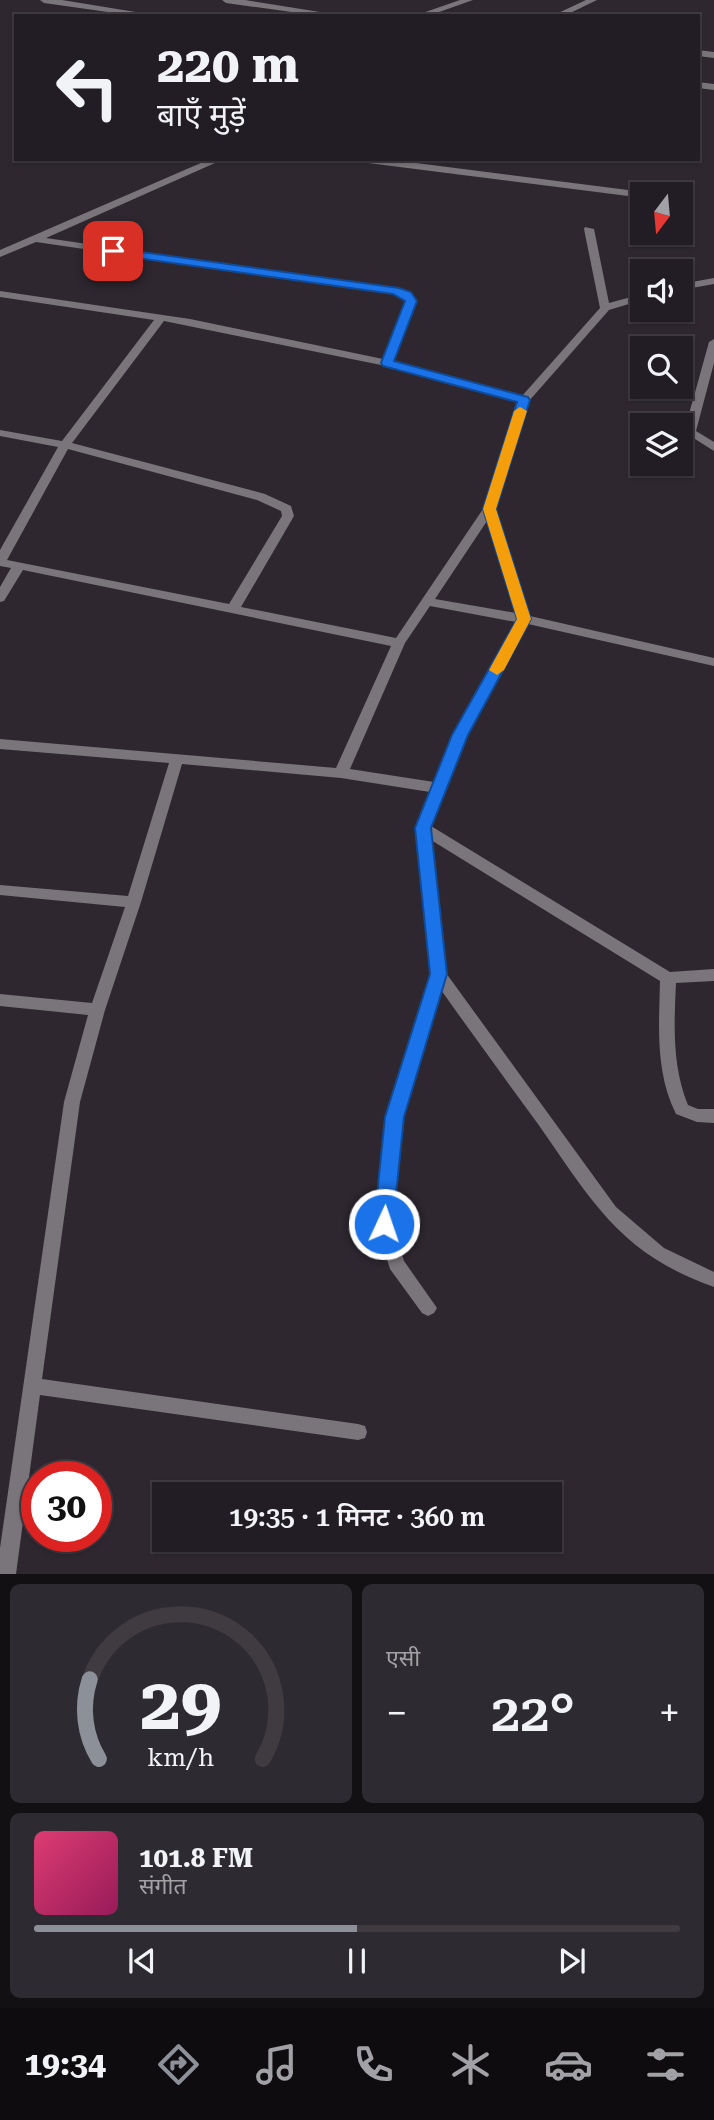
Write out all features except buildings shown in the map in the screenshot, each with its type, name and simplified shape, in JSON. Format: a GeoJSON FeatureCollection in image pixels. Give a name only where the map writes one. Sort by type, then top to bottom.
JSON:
{"type":"FeatureCollection","features":[{"type":"Feature","properties":{"kind":"street"},"geometry":{"type":"LineString","coordinates":[[44,0],[142,14]]}},
{"type":"Feature","properties":{"kind":"street"},"geometry":{"type":"LineString","coordinates":[[226,0],[327,14]]}},
{"type":"Feature","properties":{"kind":"street"},"geometry":{"type":"LineString","coordinates":[[561,14],[593,0]]}},
{"type":"Feature","properties":{"kind":"street"},"geometry":{"type":"LineString","coordinates":[[424,14],[464,1]]}},
{"type":"Feature","properties":{"kind":"street"},"geometry":{"type":"LineString","coordinates":[[0,254],[214,161]]}},
{"type":"Feature","properties":{"kind":"street"},"geometry":{"type":"LineString","coordinates":[[377,161],[630,193]]}},
{"type":"Feature","properties":{"kind":"street"},"geometry":{"type":"LineString","coordinates":[[589,229],[605,308]]}},
{"type":"Feature","properties":{"kind":"street"},"geometry":{"type":"LineString","coordinates":[[35,239],[395,290],[407,295],[411,301],[387,363]]}},
{"type":"Feature","properties":{"kind":"street"},"geometry":{"type":"LineString","coordinates":[[693,285],[714,281]]}},
{"type":"Feature","properties":{"kind":"street"},"geometry":{"type":"LineString","coordinates":[[0,293],[161,318],[387,363],[524,400]]}},
{"type":"Feature","properties":{"kind":"street"},"geometry":{"type":"LineString","coordinates":[[341,773],[399,643],[489,509],[524,400],[605,308],[630,301]]}},
{"type":"Feature","properties":{"kind":"street"},"geometry":{"type":"LineString","coordinates":[[161,318],[65,445],[0,561],[399,643]]}},
{"type":"Feature","properties":{"kind":"street"},"geometry":{"type":"LineString","coordinates":[[714,342],[690,432],[714,447]]}},
{"type":"Feature","properties":{"kind":"street"},"geometry":{"type":"LineString","coordinates":[[0,433],[65,445],[261,497],[288,509],[288,516],[233,610]]}},
{"type":"Feature","properties":{"kind":"street"},"geometry":{"type":"LineString","coordinates":[[428,1308],[396,1264],[384,1224],[394,1117],[438,974],[423,828],[460,735],[524,619],[489,509]]}},
{"type":"Feature","properties":{"kind":"street"},"geometry":{"type":"LineString","coordinates":[[0,598],[19,566]]}},
{"type":"Feature","properties":{"kind":"street"},"geometry":{"type":"LineString","coordinates":[[429,602],[524,619],[714,662]]}},
{"type":"Feature","properties":{"kind":"street"},"geometry":{"type":"LineString","coordinates":[[0,744],[341,773],[439,788]]}},
{"type":"Feature","properties":{"kind":"street"},"geometry":{"type":"LineString","coordinates":[[6,1574],[72,1102],[97,1010],[134,902],[177,758]]}},
{"type":"Feature","properties":{"kind":"street"},"geometry":{"type":"LineString","coordinates":[[423,828],[668,978],[714,975]]}},
{"type":"Feature","properties":{"kind":"street"},"geometry":{"type":"LineString","coordinates":[[0,890],[134,902]]}},
{"type":"Feature","properties":{"kind":"street"},"geometry":{"type":"LineString","coordinates":[[438,974],[610,1212],[639,1241],[676,1266],[714,1280]]}},
{"type":"Feature","properties":{"kind":"street"},"geometry":{"type":"LineString","coordinates":[[668,978],[666,1040],[674,1093],[682,1109],[697,1115],[714,1116]]}},
{"type":"Feature","properties":{"kind":"street"},"geometry":{"type":"LineString","coordinates":[[0,1000],[97,1010]]}},
{"type":"Feature","properties":{"kind":"street"},"geometry":{"type":"LineString","coordinates":[[32,1386],[358,1432]]}},
{"type":"Feature","properties":{"kind":"slow traffic"},"geometry":{"type":"LineString","coordinates":[[497,670],[524,619],[489,509],[520,411]]}},
{"type":"Feature","properties":{"kind":"route"},"geometry":{"type":"LineString","coordinates":[[113,251],[395,290],[407,295],[411,301],[387,363],[524,400],[489,509],[524,619],[460,735],[423,828],[438,974],[394,1117],[386,1176],[384,1224]]}}]}
